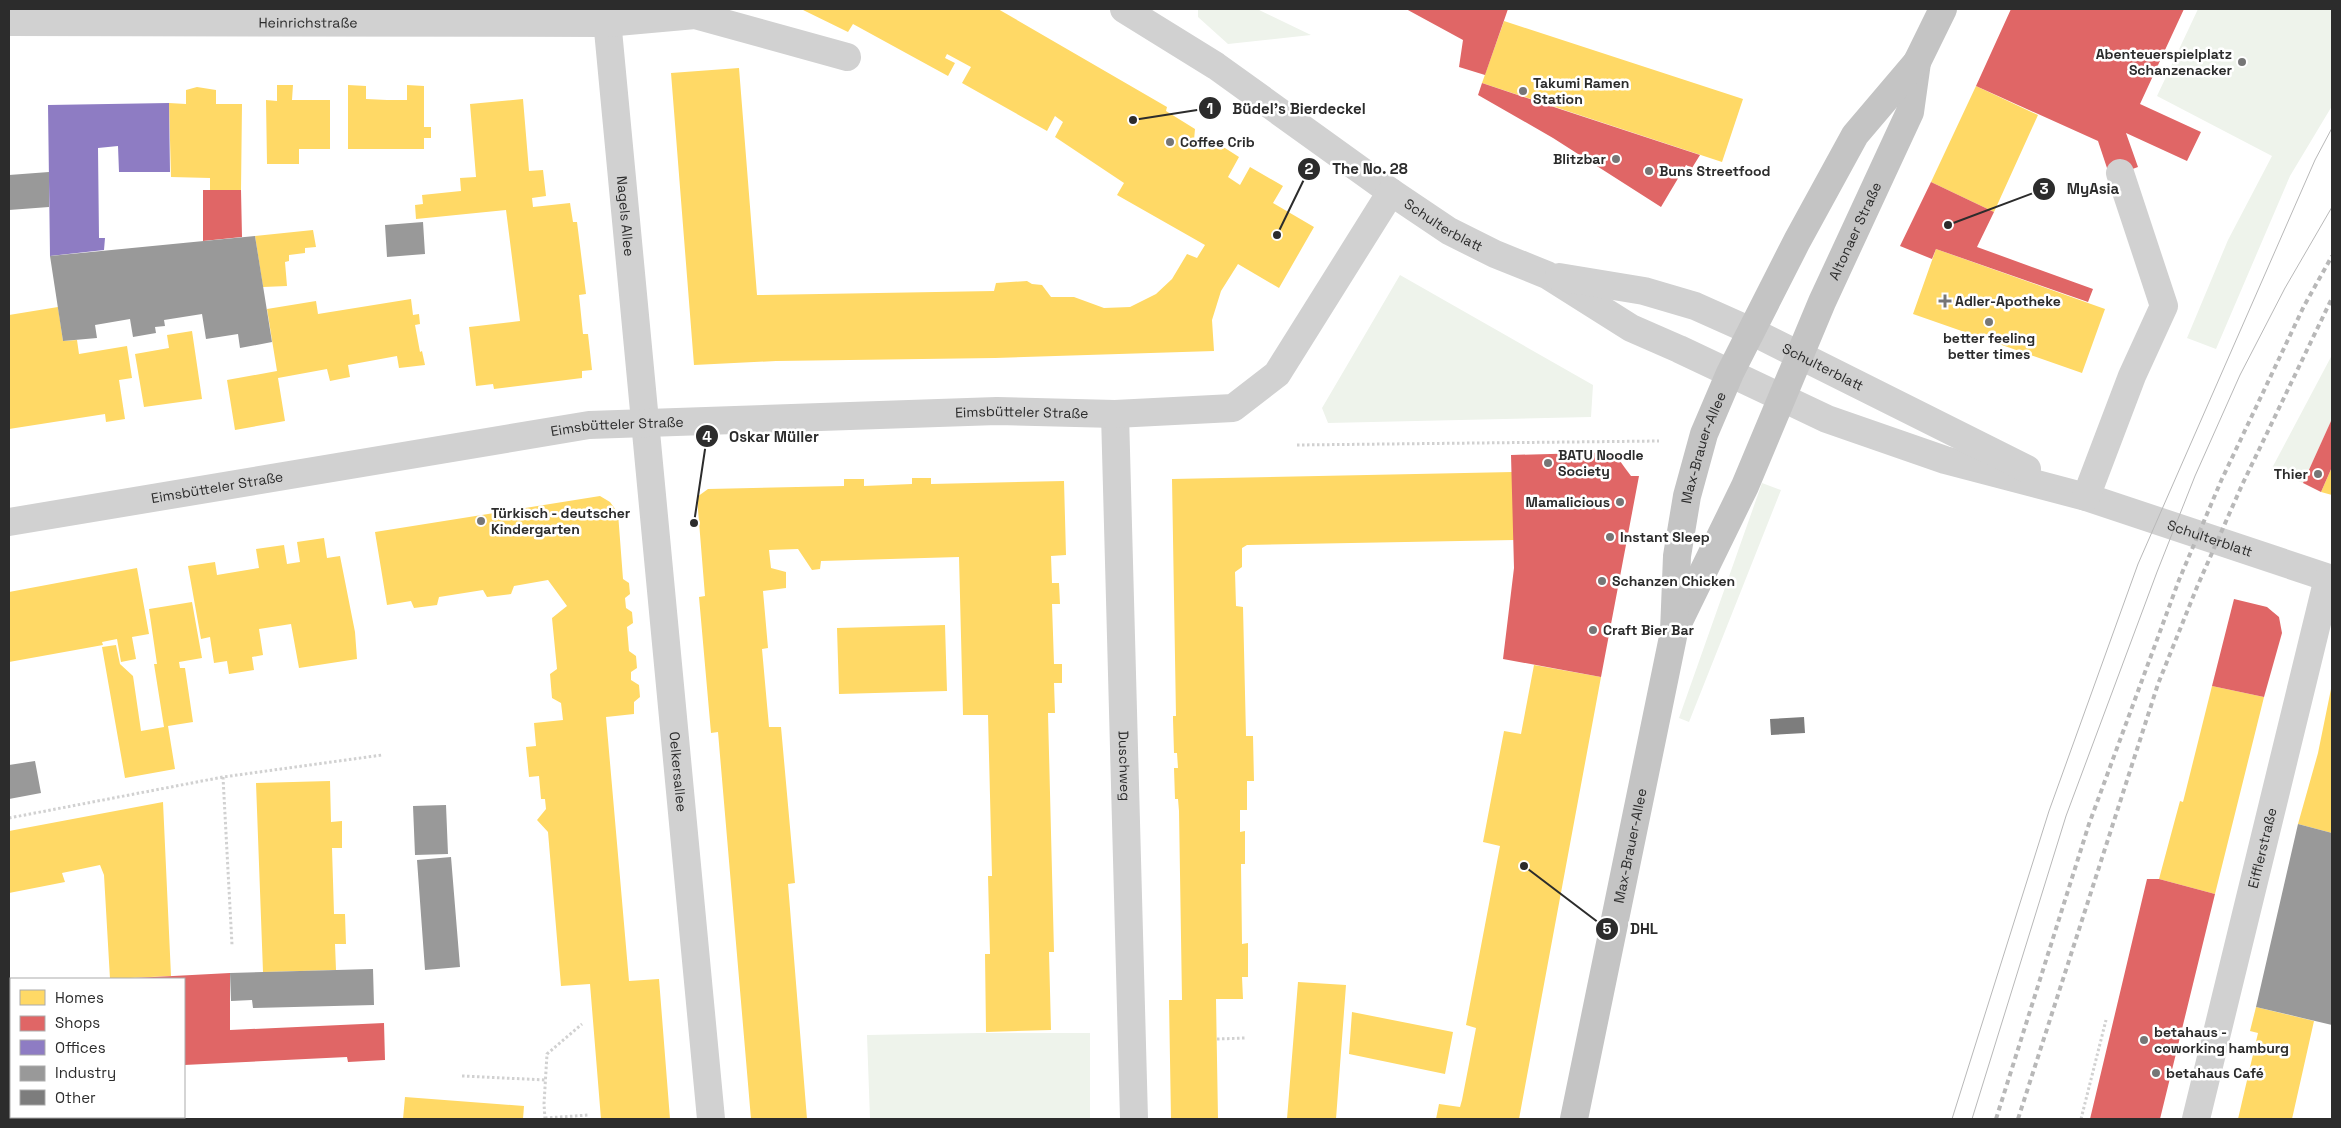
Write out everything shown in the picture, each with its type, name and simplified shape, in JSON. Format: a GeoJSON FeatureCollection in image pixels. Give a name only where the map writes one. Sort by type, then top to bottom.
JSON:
{"type":"FeatureCollection","features":[{"type":"Feature","properties":{"kind":"main road","name":"Altonaer Straße"},"geometry":{"type":"LineString","coordinates":[[1751,331],[1855,135],[1917,62],[1943,9]]}},
{"type":"Feature","properties":{"kind":"main road","name":"Altonaer Straße"},"geometry":{"type":"LineString","coordinates":[[1782,398],[1822,302],[1910,112],[1917,62]]}},
{"type":"Feature","properties":{"kind":"main road","name":"Max-Brauer-Allee"},"geometry":{"type":"LineString","coordinates":[[1574,1119],[1674,632],[1677,556],[1686,496],[1704,434],[1730,373],[1751,331]]}},
{"type":"Feature","properties":{"kind":"main road","name":"Max-Brauer-Allee"},"geometry":{"type":"LineString","coordinates":[[1674,632],[1744,486],[1782,398]]}},
{"type":"Feature","properties":{"kind":"street","name":"Schulterblatt"},"geometry":{"type":"LineString","coordinates":[[1138,12],[1391,192],[1449,231],[1495,254],[1547,275],[1631,328],[1827,419],[1945,460],[2086,497],[2330,578]]}},
{"type":"Feature","properties":{"kind":"street","name":"Heinrichstraße"},"geometry":{"type":"LineString","coordinates":[[9,22],[695,15],[847,57]]}},
{"type":"Feature","properties":{"kind":"street","name":"Nagels Allee"},"geometry":{"type":"LineString","coordinates":[[606,16],[644,424]]}},
{"type":"Feature","properties":{"kind":"street"},"geometry":{"type":"LineString","coordinates":[[2086,497],[2132,376],[2164,306],[2120,173]]}},
{"type":"Feature","properties":{"kind":"street","name":"Eimsbütteler Straße"},"geometry":{"type":"LineString","coordinates":[[9,522],[589,425],[997,411],[1115,414],[1233,408],[1277,374],[1391,192]]}},
{"type":"Feature","properties":{"kind":"street","name":"Schulterblatt"},"geometry":{"type":"LineString","coordinates":[[1547,275],[1644,291],[1695,306],[1751,331],[1954,434],[2086,497]]}},
{"type":"Feature","properties":{"kind":"street","name":"Duschweg"},"geometry":{"type":"LineString","coordinates":[[1115,414],[1134,1119]]}},
{"type":"Feature","properties":{"kind":"street","name":"Oelkersallee"},"geometry":{"type":"LineString","coordinates":[[644,424],[711,1119]]}},
{"type":"Feature","properties":{"kind":"street","name":"Eifflerstraße"},"geometry":{"type":"LineString","coordinates":[[2196,1119],[2330,578]]}},
{"type":"Feature","properties":{"kind":"path"},"geometry":{"type":"LineString","coordinates":[[1297,446],[1659,440]]}},
{"type":"Feature","properties":{"kind":"path"},"geometry":{"type":"LineString","coordinates":[[9,818],[223,777],[382,755]]}},
{"type":"Feature","properties":{"kind":"path"},"geometry":{"type":"LineString","coordinates":[[223,777],[232,945]]}},
{"type":"Feature","properties":{"kind":"path"},"geometry":{"type":"LineString","coordinates":[[2081,1119],[2106,1020]]}},
{"type":"Feature","properties":{"kind":"path"},"geometry":{"type":"LineString","coordinates":[[582,1024],[547,1054],[544,1104],[546,1119],[589,1115]]}},
{"type":"Feature","properties":{"kind":"path"},"geometry":{"type":"LineString","coordinates":[[1217,1039],[1245,1038]]}},
{"type":"Feature","properties":{"kind":"path"},"geometry":{"type":"LineString","coordinates":[[462,1076],[546,1080]]}},
{"type":"Feature","properties":{"kind":"shaded area"},"geometry":{"type":"Polygon","coordinates":[[[1198,9],[1257,9],[1311,35],[1228,44],[1198,17],[1198,9]]]}},
{"type":"Feature","properties":{"kind":"shaded area","name":"Abenteuerspielplatz Schanzenacker"},"geometry":{"type":"Polygon","coordinates":[[[2198,9],[2332,9],[2332,106],[2290,176],[2216,349],[2187,338],[2228,240],[2272,156],[2157,96],[2198,9]]]}},
{"type":"Feature","properties":{"kind":"shaded area"},"geometry":{"type":"Polygon","coordinates":[[[1400,275],[1593,385],[1591,417],[1328,423],[1322,408],[1400,275]]]}},
{"type":"Feature","properties":{"kind":"shaded area"},"geometry":{"type":"Polygon","coordinates":[[[2332,355],[2332,419],[2303,483],[2271,470],[2332,355]]]}},
{"type":"Feature","properties":{"kind":"shaded area"},"geometry":{"type":"Polygon","coordinates":[[[1762,483],[1781,490],[1689,722],[1679,718],[1762,483]]]}},
{"type":"Feature","properties":{"kind":"shaded area"},"geometry":{"type":"Polygon","coordinates":[[[1090,1033],[1090,1119],[870,1119],[867,1035],[1090,1033]]]}},
{"type":"Feature","properties":{"kind":"building: Homes"},"geometry":{"type":"Polygon","coordinates":[[[801,9],[998,9],[1167,107],[1166,111],[1195,129],[1194,140],[1203,146],[1211,139],[1239,157],[1228,177],[1240,185],[1250,167],[1283,186],[1273,203],[1314,227],[1279,288],[1238,264],[1221,291],[1212,320],[1214,351],[995,358],[776,361],[694,365],[671,73],[739,68],[757,295],[994,291],[996,283],[1027,281],[1032,284],[1042,285],[1051,297],[1074,297],[1104,308],[1130,307],[1156,294],[1172,279],[1187,254],[1197,258],[1205,245],[1117,195],[1124,183],[1055,137],[1063,122],[1055,116],[1047,131],[962,83],[971,67],[947,54],[945,58],[955,63],[948,76],[853,24],[848,32],[801,9]]]}},
{"type":"Feature","properties":{"kind":"building: Homes"},"geometry":{"type":"Polygon","coordinates":[[[1504,21],[1743,99],[1722,162],[1482,83],[1504,21]]]}},
{"type":"Feature","properties":{"kind":"building: Homes"},"geometry":{"type":"Polygon","coordinates":[[[277,85],[293,85],[292,100],[330,100],[330,149],[299,149],[299,164],[267,164],[266,100],[277,101],[277,85]]]}},
{"type":"Feature","properties":{"kind":"building: Homes"},"geometry":{"type":"Polygon","coordinates":[[[348,85],[366,86],[366,99],[387,100],[407,100],[407,85],[424,86],[424,127],[431,127],[431,138],[424,138],[424,149],[348,149],[348,85]]]}},
{"type":"Feature","properties":{"kind":"building: Homes"},"geometry":{"type":"Polygon","coordinates":[[[1976,86],[2038,115],[1994,212],[1931,182],[1976,86]]]}},
{"type":"Feature","properties":{"kind":"building: Homes"},"geometry":{"type":"Polygon","coordinates":[[[197,87],[216,90],[216,104],[242,104],[241,190],[210,190],[210,178],[171,177],[169,103],[186,104],[186,90],[197,87]]]}},
{"type":"Feature","properties":{"kind":"building: Homes"},"geometry":{"type":"Polygon","coordinates":[[[523,99],[529,171],[543,170],[546,196],[532,198],[533,207],[570,203],[573,222],[577,222],[586,294],[579,295],[583,334],[588,334],[592,370],[582,371],[582,378],[494,389],[493,384],[476,386],[469,327],[520,321],[506,210],[416,219],[415,205],[423,204],[422,195],[461,191],[460,178],[476,177],[470,104],[523,99]]]}},
{"type":"Feature","properties":{"kind":"building: Homes"},"geometry":{"type":"Polygon","coordinates":[[[313,230],[316,247],[305,248],[305,253],[289,255],[289,261],[285,262],[287,286],[263,287],[255,236],[313,230]]]}},
{"type":"Feature","properties":{"kind":"building: Homes"},"geometry":{"type":"Polygon","coordinates":[[[1936,249],[2105,309],[2082,373],[1913,314],[1936,249]]]}},
{"type":"Feature","properties":{"kind":"building: Homes"},"geometry":{"type":"Polygon","coordinates":[[[411,299],[413,315],[419,314],[420,324],[415,325],[420,352],[422,351],[425,365],[399,368],[397,356],[348,365],[350,377],[330,381],[327,369],[278,378],[285,421],[235,430],[227,380],[277,371],[267,309],[316,301],[318,314],[411,299]]]}},
{"type":"Feature","properties":{"kind":"building: Homes"},"geometry":{"type":"Polygon","coordinates":[[[58,307],[63,341],[77,340],[79,354],[127,346],[132,378],[119,380],[125,419],[106,422],[105,414],[9,429],[9,315],[58,307]]]}},
{"type":"Feature","properties":{"kind":"building: Homes"},"geometry":{"type":"Polygon","coordinates":[[[192,331],[202,399],[144,407],[135,354],[169,348],[167,335],[192,331]]]}},
{"type":"Feature","properties":{"kind":"building: Homes"},"geometry":{"type":"Polygon","coordinates":[[[2332,467],[2332,495],[2321,492],[2332,467]]]}},
{"type":"Feature","properties":{"kind":"building: Homes"},"geometry":{"type":"Polygon","coordinates":[[[1513,472],[1514,540],[1247,545],[1242,548],[1242,567],[1235,572],[1236,606],[1243,607],[1246,736],[1253,736],[1254,781],[1247,781],[1247,810],[1240,810],[1240,832],[1245,831],[1245,864],[1241,864],[1242,944],[1248,943],[1248,977],[1242,977],[1243,999],[1216,999],[1218,1119],[1171,1119],[1169,1000],[1182,1000],[1179,811],[1178,799],[1175,799],[1174,768],[1178,768],[1177,753],[1174,753],[1173,719],[1173,716],[1176,716],[1172,479],[1513,472]]]}},
{"type":"Feature","properties":{"kind":"building: Homes"},"geometry":{"type":"Polygon","coordinates":[[[912,478],[931,478],[931,484],[1064,481],[1066,555],[1051,556],[1052,583],[1059,583],[1060,604],[1052,604],[1054,664],[1062,664],[1062,683],[1054,683],[1055,713],[1048,713],[1054,952],[1049,952],[1051,1030],[986,1032],[985,954],[990,954],[988,876],[992,876],[988,715],[963,715],[959,557],[821,561],[820,569],[812,570],[798,549],[769,550],[771,568],[786,572],[786,588],[763,591],[768,648],[762,649],[769,727],[781,727],[795,883],[788,884],[807,1119],[751,1119],[718,732],[711,733],[699,597],[705,596],[697,497],[708,489],[844,486],[844,479],[864,479],[864,486],[912,484],[912,478]]]}},
{"type":"Feature","properties":{"kind":"building: Homes"},"geometry":{"type":"Polygon","coordinates":[[[600,496],[610,502],[618,513],[623,579],[629,583],[630,594],[625,598],[626,608],[632,612],[633,623],[627,627],[629,651],[636,656],[637,668],[631,672],[631,680],[639,685],[640,697],[634,702],[634,714],[606,717],[629,981],[659,979],[670,1119],[601,1119],[590,984],[561,986],[548,832],[537,820],[546,809],[545,799],[541,799],[539,776],[529,777],[526,747],[536,746],[534,723],[563,720],[561,703],[552,698],[550,674],[557,669],[552,618],[567,606],[548,580],[514,586],[511,594],[487,597],[483,590],[439,597],[437,605],[414,608],[411,601],[387,605],[375,532],[600,496]]]}},
{"type":"Feature","properties":{"kind":"building: Homes"},"geometry":{"type":"Polygon","coordinates":[[[324,538],[327,558],[340,556],[355,632],[357,659],[299,668],[291,624],[259,629],[263,655],[252,657],[254,670],[229,674],[227,661],[214,663],[210,637],[201,639],[188,566],[215,562],[217,575],[259,568],[256,549],[284,545],[287,564],[300,562],[297,542],[324,538]]]}},
{"type":"Feature","properties":{"kind":"building: Homes"},"geometry":{"type":"Polygon","coordinates":[[[137,568],[149,634],[132,637],[136,659],[121,662],[117,639],[102,642],[103,645],[9,662],[9,592],[137,568]]]}},
{"type":"Feature","properties":{"kind":"building: Homes"},"geometry":{"type":"Polygon","coordinates":[[[192,602],[202,658],[179,662],[180,668],[185,668],[193,722],[168,726],[175,769],[125,778],[102,647],[116,645],[120,664],[133,676],[141,731],[164,727],[154,664],[157,664],[149,609],[192,602]]]}},
{"type":"Feature","properties":{"kind":"building: Homes"},"geometry":{"type":"Polygon","coordinates":[[[945,625],[947,691],[839,694],[837,628],[945,625]]]}},
{"type":"Feature","properties":{"kind":"building: Homes"},"geometry":{"type":"Polygon","coordinates":[[[1534,665],[1601,677],[1519,1119],[1436,1119],[1439,1104],[1460,1107],[1462,1100],[1476,1028],[1466,1025],[1500,846],[1483,842],[1504,731],[1521,734],[1534,665]]]}},
{"type":"Feature","properties":{"kind":"building: Homes"},"geometry":{"type":"Polygon","coordinates":[[[2212,686],[2264,697],[2215,894],[2159,879],[2180,801],[2183,802],[2212,686]]]}},
{"type":"Feature","properties":{"kind":"building: Homes"},"geometry":{"type":"Polygon","coordinates":[[[2331,689],[2332,833],[2298,824],[2318,753],[2331,689]]]}},
{"type":"Feature","properties":{"kind":"building: Homes"},"geometry":{"type":"Polygon","coordinates":[[[330,781],[331,822],[342,821],[342,848],[332,848],[334,914],[345,914],[346,944],[335,944],[336,970],[263,972],[256,783],[330,781]]]}},
{"type":"Feature","properties":{"kind":"building: Homes"},"geometry":{"type":"Polygon","coordinates":[[[163,802],[171,976],[110,978],[104,875],[100,865],[62,873],[65,882],[9,893],[9,831],[163,802]]]}},
{"type":"Feature","properties":{"kind":"building: Homes"},"geometry":{"type":"Polygon","coordinates":[[[1298,982],[1346,985],[1336,1119],[1287,1119],[1298,982]]]}},
{"type":"Feature","properties":{"kind":"building: Homes"},"geometry":{"type":"Polygon","coordinates":[[[2256,1007],[2314,1021],[2292,1119],[2238,1119],[2258,1033],[2250,1031],[2256,1007]]]}},
{"type":"Feature","properties":{"kind":"building: Homes"},"geometry":{"type":"Polygon","coordinates":[[[1352,1012],[1453,1032],[1445,1074],[1349,1054],[1352,1012]]]}},
{"type":"Feature","properties":{"kind":"building: Homes"},"geometry":{"type":"Polygon","coordinates":[[[405,1097],[524,1106],[523,1119],[403,1119],[405,1097]]]}},
{"type":"Feature","properties":{"kind":"building: Shops"},"geometry":{"type":"Polygon","coordinates":[[[1406,9],[1508,9],[1485,75],[1459,67],[1463,40],[1406,9]]]}},
{"type":"Feature","properties":{"kind":"building: Shops"},"geometry":{"type":"Polygon","coordinates":[[[2011,9],[2184,9],[2140,104],[2201,132],[2187,161],[2126,133],[2138,167],[2110,177],[2098,141],[1976,86],[2011,9]]]}},
{"type":"Feature","properties":{"kind":"building: Shops"},"geometry":{"type":"Polygon","coordinates":[[[1482,83],[1700,155],[1692,168],[1686,165],[1661,207],[1553,138],[1478,95],[1482,83]]]}},
{"type":"Feature","properties":{"kind":"building: Shops"},"geometry":{"type":"Polygon","coordinates":[[[1931,182],[1994,212],[1977,247],[2093,289],[2088,302],[1936,249],[1932,259],[1900,246],[1931,182]]]}},
{"type":"Feature","properties":{"kind":"building: Shops"},"geometry":{"type":"Polygon","coordinates":[[[203,190],[241,190],[242,237],[203,241],[203,190]]]}},
{"type":"Feature","properties":{"kind":"building: Shops"},"geometry":{"type":"Polygon","coordinates":[[[2331,421],[2332,467],[2321,492],[2303,483],[2331,421]]]}},
{"type":"Feature","properties":{"kind":"building: Shops"},"geometry":{"type":"Polygon","coordinates":[[[1622,452],[1620,461],[1631,476],[1639,476],[1601,677],[1503,659],[1514,568],[1511,455],[1622,452]]]}},
{"type":"Feature","properties":{"kind":"building: Shops"},"geometry":{"type":"Polygon","coordinates":[[[2234,599],[2267,607],[2279,617],[2282,633],[2264,697],[2212,686],[2234,599]]]}},
{"type":"Feature","properties":{"kind":"building: Shops","name":"betahaus - coworking hamburg"},"geometry":{"type":"Polygon","coordinates":[[[2147,879],[2159,879],[2215,894],[2160,1119],[2090,1119],[2147,879]]]}},
{"type":"Feature","properties":{"kind":"building: Shops"},"geometry":{"type":"Polygon","coordinates":[[[230,973],[230,1030],[384,1023],[385,1060],[348,1062],[347,1057],[185,1065],[185,978],[135,978],[230,973]]]}},
{"type":"Feature","properties":{"kind":"building: Offices"},"geometry":{"type":"Polygon","coordinates":[[[169,103],[170,172],[119,172],[118,146],[98,148],[99,238],[105,238],[104,250],[50,256],[48,105],[169,103]]]}},
{"type":"Feature","properties":{"kind":"building: Offices"},"geometry":{"type":"Polygon","coordinates":[[[9,977],[10,1094],[9,1094],[9,977]]]}},
{"type":"Feature","properties":{"kind":"building: Industry"},"geometry":{"type":"Polygon","coordinates":[[[49,172],[49,207],[9,210],[9,175],[49,172]]]}},
{"type":"Feature","properties":{"kind":"building: Industry"},"geometry":{"type":"Polygon","coordinates":[[[423,222],[425,254],[387,257],[385,225],[423,222]]]}},
{"type":"Feature","properties":{"kind":"building: Industry"},"geometry":{"type":"Polygon","coordinates":[[[255,236],[272,342],[240,348],[238,334],[206,339],[202,314],[164,320],[165,326],[155,327],[156,333],[133,337],[130,319],[95,325],[97,338],[63,341],[50,256],[255,236]]]}},
{"type":"Feature","properties":{"kind":"building: Industry"},"geometry":{"type":"Polygon","coordinates":[[[35,761],[41,793],[9,799],[9,765],[35,761]]]}},
{"type":"Feature","properties":{"kind":"building: Industry"},"geometry":{"type":"Polygon","coordinates":[[[446,805],[448,854],[415,855],[413,806],[446,805]]]}},
{"type":"Feature","properties":{"kind":"building: Industry"},"geometry":{"type":"Polygon","coordinates":[[[2298,824],[2332,833],[2332,1025],[2256,1007],[2298,824]]]}},
{"type":"Feature","properties":{"kind":"building: Industry"},"geometry":{"type":"Polygon","coordinates":[[[451,857],[460,967],[425,970],[417,860],[451,857]]]}},
{"type":"Feature","properties":{"kind":"building: Industry"},"geometry":{"type":"Polygon","coordinates":[[[373,969],[374,1005],[253,1008],[252,1000],[231,1001],[230,973],[373,969]]]}},
{"type":"Feature","properties":{"kind":"building: Other"},"geometry":{"type":"Polygon","coordinates":[[[1804,717],[1805,733],[1771,735],[1770,719],[1804,717]]]}},
{"type":"Feature","properties":{"kind":"tram line"},"geometry":{"type":"LineString","coordinates":[[1952,1119],[2049,811],[2138,564],[2315,160],[2332,128]]}},
{"type":"Feature","properties":{"kind":"tram line"},"geometry":{"type":"LineString","coordinates":[[1972,1119],[2066,816],[2157,572],[2195,476],[2240,375],[2285,288],[2332,207]]}},
{"type":"Feature","properties":{"kind":"railway"},"geometry":{"type":"LineString","coordinates":[[1996,1119],[2089,824],[2179,580],[2221,481],[2304,306],[2332,256]]}},
{"type":"Feature","properties":{"kind":"railway"},"geometry":{"type":"LineString","coordinates":[[2018,1119],[2158,684],[2197,587],[2242,485],[2332,298]]}},
{"type":"Feature","properties":{"kind":"place","name":"Abenteuerspielplatz Schanzenacker"},"geometry":{"type":"Point","coordinates":[2242,62]}},
{"type":"Feature","properties":{"kind":"place","name":"Takumi Ramen Station"},"geometry":{"type":"Point","coordinates":[1523,91]}},
{"type":"Feature","properties":{"kind":"place","name":"Büdel’s Bierdeckel"},"geometry":{"type":"Point","coordinates":[1133,120]}},
{"type":"Feature","properties":{"kind":"place","name":"Coffee Crib"},"geometry":{"type":"Point","coordinates":[1170,142]}},
{"type":"Feature","properties":{"kind":"place","name":"Blitzbar"},"geometry":{"type":"Point","coordinates":[1616,159]}},
{"type":"Feature","properties":{"kind":"place","name":"Buns Streetfood"},"geometry":{"type":"Point","coordinates":[1649,171]}},
{"type":"Feature","properties":{"kind":"place","name":"MyAsia"},"geometry":{"type":"Point","coordinates":[1948,225]}},
{"type":"Feature","properties":{"kind":"place","name":"The No. 28"},"geometry":{"type":"Point","coordinates":[1277,235]}},
{"type":"Feature","properties":{"kind":"place","name":"Adler-Apotheke"},"geometry":{"type":"Point","coordinates":[1945,301]}},
{"type":"Feature","properties":{"kind":"place","name":"better feeling better times"},"geometry":{"type":"Point","coordinates":[1989,322]}},
{"type":"Feature","properties":{"kind":"place","name":"BATU Noodle Society"},"geometry":{"type":"Point","coordinates":[1548,463]}},
{"type":"Feature","properties":{"kind":"place","name":"Thier"},"geometry":{"type":"Point","coordinates":[2318,474]}},
{"type":"Feature","properties":{"kind":"place","name":"Mamalicious"},"geometry":{"type":"Point","coordinates":[1620,502]}},
{"type":"Feature","properties":{"kind":"place","name":"Türkisch - deutscher Kindergarten"},"geometry":{"type":"Point","coordinates":[481,521]}},
{"type":"Feature","properties":{"kind":"place","name":"Oskar Müller"},"geometry":{"type":"Point","coordinates":[694,523]}},
{"type":"Feature","properties":{"kind":"place","name":"Instant Sleep"},"geometry":{"type":"Point","coordinates":[1610,537]}},
{"type":"Feature","properties":{"kind":"place","name":"Schanzen Chicken"},"geometry":{"type":"Point","coordinates":[1602,581]}},
{"type":"Feature","properties":{"kind":"place","name":"Craft Bier Bar"},"geometry":{"type":"Point","coordinates":[1593,630]}},
{"type":"Feature","properties":{"kind":"place","name":"DHL"},"geometry":{"type":"Point","coordinates":[1524,866]}},
{"type":"Feature","properties":{"kind":"place","name":"betahaus - coworking hamburg"},"geometry":{"type":"Point","coordinates":[2144,1040]}},
{"type":"Feature","properties":{"kind":"place","name":"betahaus Café"},"geometry":{"type":"Point","coordinates":[2156,1073]}}]}
